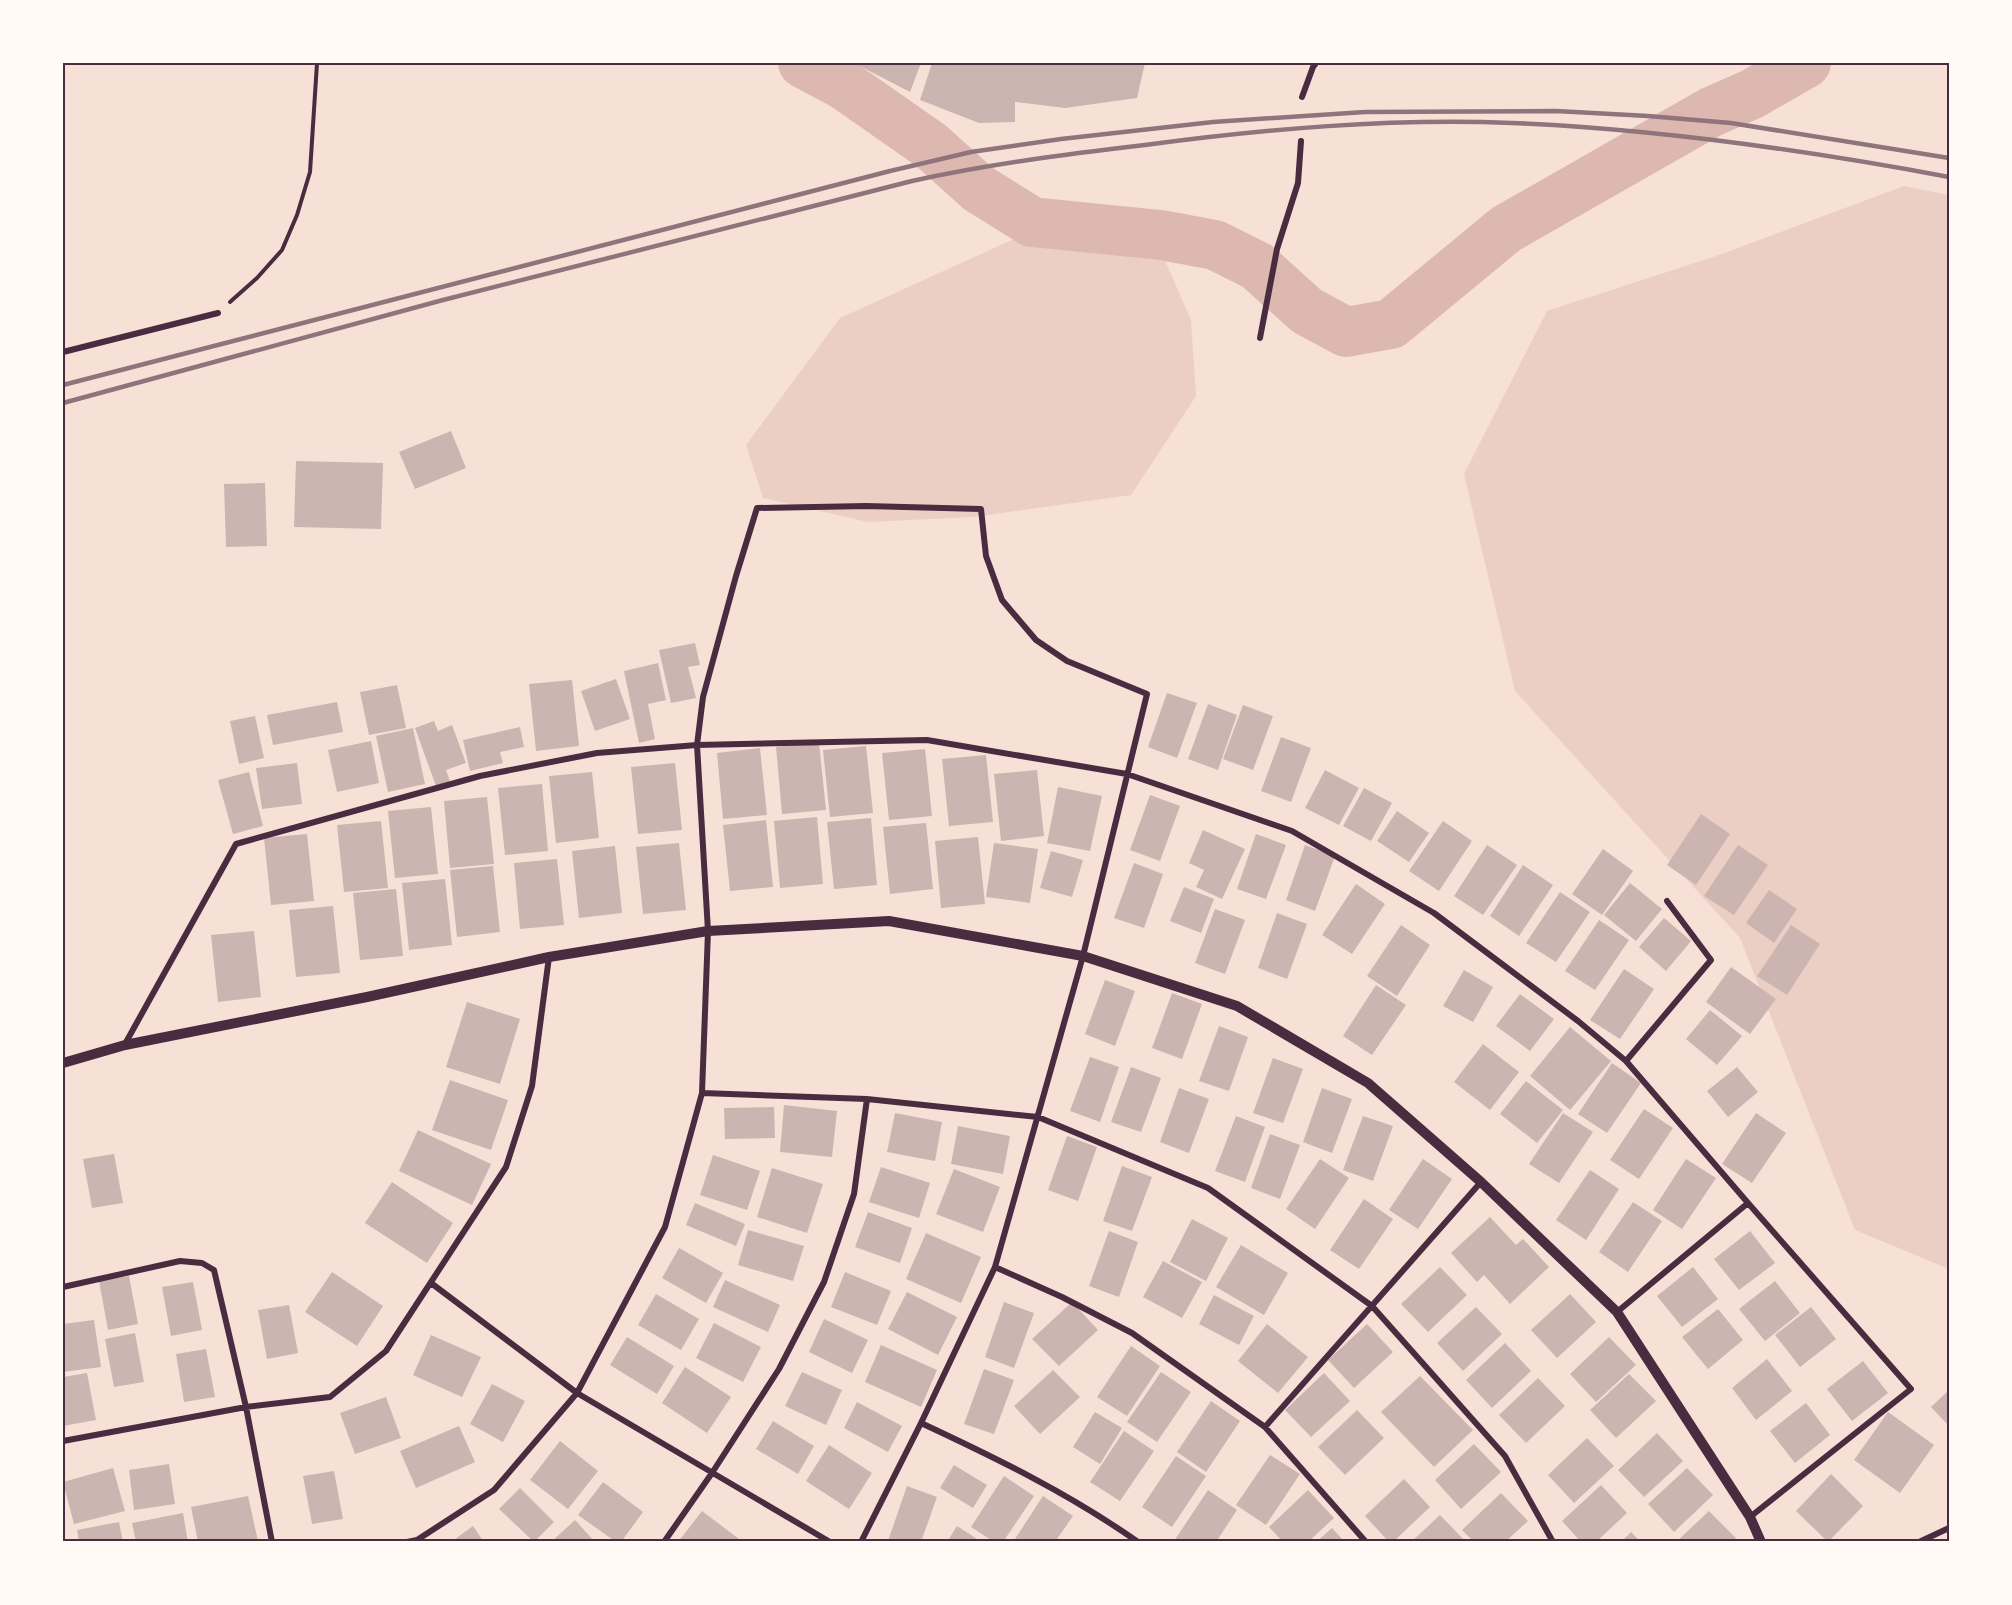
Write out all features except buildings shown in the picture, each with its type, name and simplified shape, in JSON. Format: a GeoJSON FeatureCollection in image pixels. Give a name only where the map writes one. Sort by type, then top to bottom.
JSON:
{"type":"FeatureCollection","features":[{"type":"Feature","properties":{"kind":"street"},"geometry":{"type":"LineString","coordinates":[[1302,97],[1313,67],[1317,63]]}},
{"type":"Feature","properties":{"kind":"street"},"geometry":{"type":"LineString","coordinates":[[1260,338],[1277,249],[1298,183],[1301,141]]}},
{"type":"Feature","properties":{"kind":"street"},"geometry":{"type":"LineString","coordinates":[[63,352],[218,313]]}},
{"type":"Feature","properties":{"kind":"street"},"geometry":{"type":"LineString","coordinates":[[407,1542],[417,1540],[494,1490],[577,1393],[664,1227],[702,1093],[708,931],[697,745],[703,697],[757,508],[866,506],[981,509],[986,556],[1002,600],[1036,640],[1067,661],[1147,694],[1083,956],[994,1267],[921,1423],[861,1542]]}},
{"type":"Feature","properties":{"kind":"street"},"geometry":{"type":"LineString","coordinates":[[125,1045],[236,844],[480,776],[597,753],[697,745],[927,740],[1127,774],[1292,831],[1434,914],[1578,1021],[1626,1061],[1911,1389],[1750,1517]]}},
{"type":"Feature","properties":{"kind":"street"},"geometry":{"type":"LineString","coordinates":[[1626,1061],[1712,960],[1667,901]]}},
{"type":"Feature","properties":{"kind":"street"},"geometry":{"type":"LineString","coordinates":[[63,1063],[125,1045],[367,997],[549,957],[708,931],[890,921],[1083,956],[1236,1006],[1368,1083],[1481,1182],[1617,1312],[1750,1517],[1761,1542]]}},
{"type":"Feature","properties":{"kind":"street"},"geometry":{"type":"LineString","coordinates":[[63,1441],[246,1407],[330,1397],[386,1351],[506,1167],[532,1086],[541,1032],[549,957]]}},
{"type":"Feature","properties":{"kind":"street"},"geometry":{"type":"LineString","coordinates":[[702,1093],[867,1099],[1038,1117],[1208,1188],[1372,1306],[1505,1456],[1553,1542]]}},
{"type":"Feature","properties":{"kind":"street"},"geometry":{"type":"LineString","coordinates":[[664,1542],[779,1369],[824,1282],[854,1194],[867,1099]]}},
{"type":"Feature","properties":{"kind":"street"},"geometry":{"type":"LineString","coordinates":[[1265,1427],[1481,1182]]}},
{"type":"Feature","properties":{"kind":"street"},"geometry":{"type":"LineString","coordinates":[[1617,1312],[1748,1203]]}},
{"type":"Feature","properties":{"kind":"street"},"geometry":{"type":"LineString","coordinates":[[63,1287],[180,1261],[202,1263],[214,1270],[246,1407],[272,1542]]}},
{"type":"Feature","properties":{"kind":"street"},"geometry":{"type":"LineString","coordinates":[[994,1267],[1062,1297],[1132,1334],[1265,1427],[1366,1542]]}},
{"type":"Feature","properties":{"kind":"street"},"geometry":{"type":"LineString","coordinates":[[431,1283],[577,1393],[830,1542]]}},
{"type":"Feature","properties":{"kind":"street"},"geometry":{"type":"LineString","coordinates":[[921,1423],[1018,1469],[1138,1542]]}},
{"type":"Feature","properties":{"kind":"street"},"geometry":{"type":"LineString","coordinates":[[1919,1542],[1949,1528]]}},
{"type":"Feature","properties":{"kind":"path"},"geometry":{"type":"LineString","coordinates":[[218,313],[257,278],[282,250],[297,215],[310,172],[317,63]]}},
{"type":"Feature","properties":{"kind":"shaded area"},"geometry":{"type":"Polygon","coordinates":[[[1904,186],[1949,195],[1949,1269],[1855,1230],[1740,938],[1515,691],[1464,474],[1547,311],[1722,254],[1904,186]]]}},
{"type":"Feature","properties":{"kind":"shaded area"},"geometry":{"type":"Polygon","coordinates":[[[1069,214],[1150,226],[1191,320],[1196,396],[1131,495],[973,517],[868,522],[763,498],[746,445],[840,318],[1069,214]]]}},
{"type":"Feature","properties":{"kind":"waterway"},"geometry":{"type":"LineString","coordinates":[[803,63],[844,85],[930,145],[979,189],[1032,222],[1161,235],[1215,245],[1257,266],[1307,311],[1346,332],[1391,324],[1506,229],[1711,112],[1752,94],[1806,63]]}},
{"type":"Feature","properties":{"kind":"railway"},"geometry":{"type":"LineString","coordinates":[[63,385],[890,171],[971,152],[1061,139],[1213,122],[1365,112],[1556,111],[1731,123],[1949,158]]}},
{"type":"Feature","properties":{"kind":"railway"},"geometry":{"type":"LineString","coordinates":[[63,403],[443,300],[912,181],[1028,160],[1190,139],[1328,126],[1420,122],[1512,123],[1622,130],[1731,142],[1949,177]]}}]}
